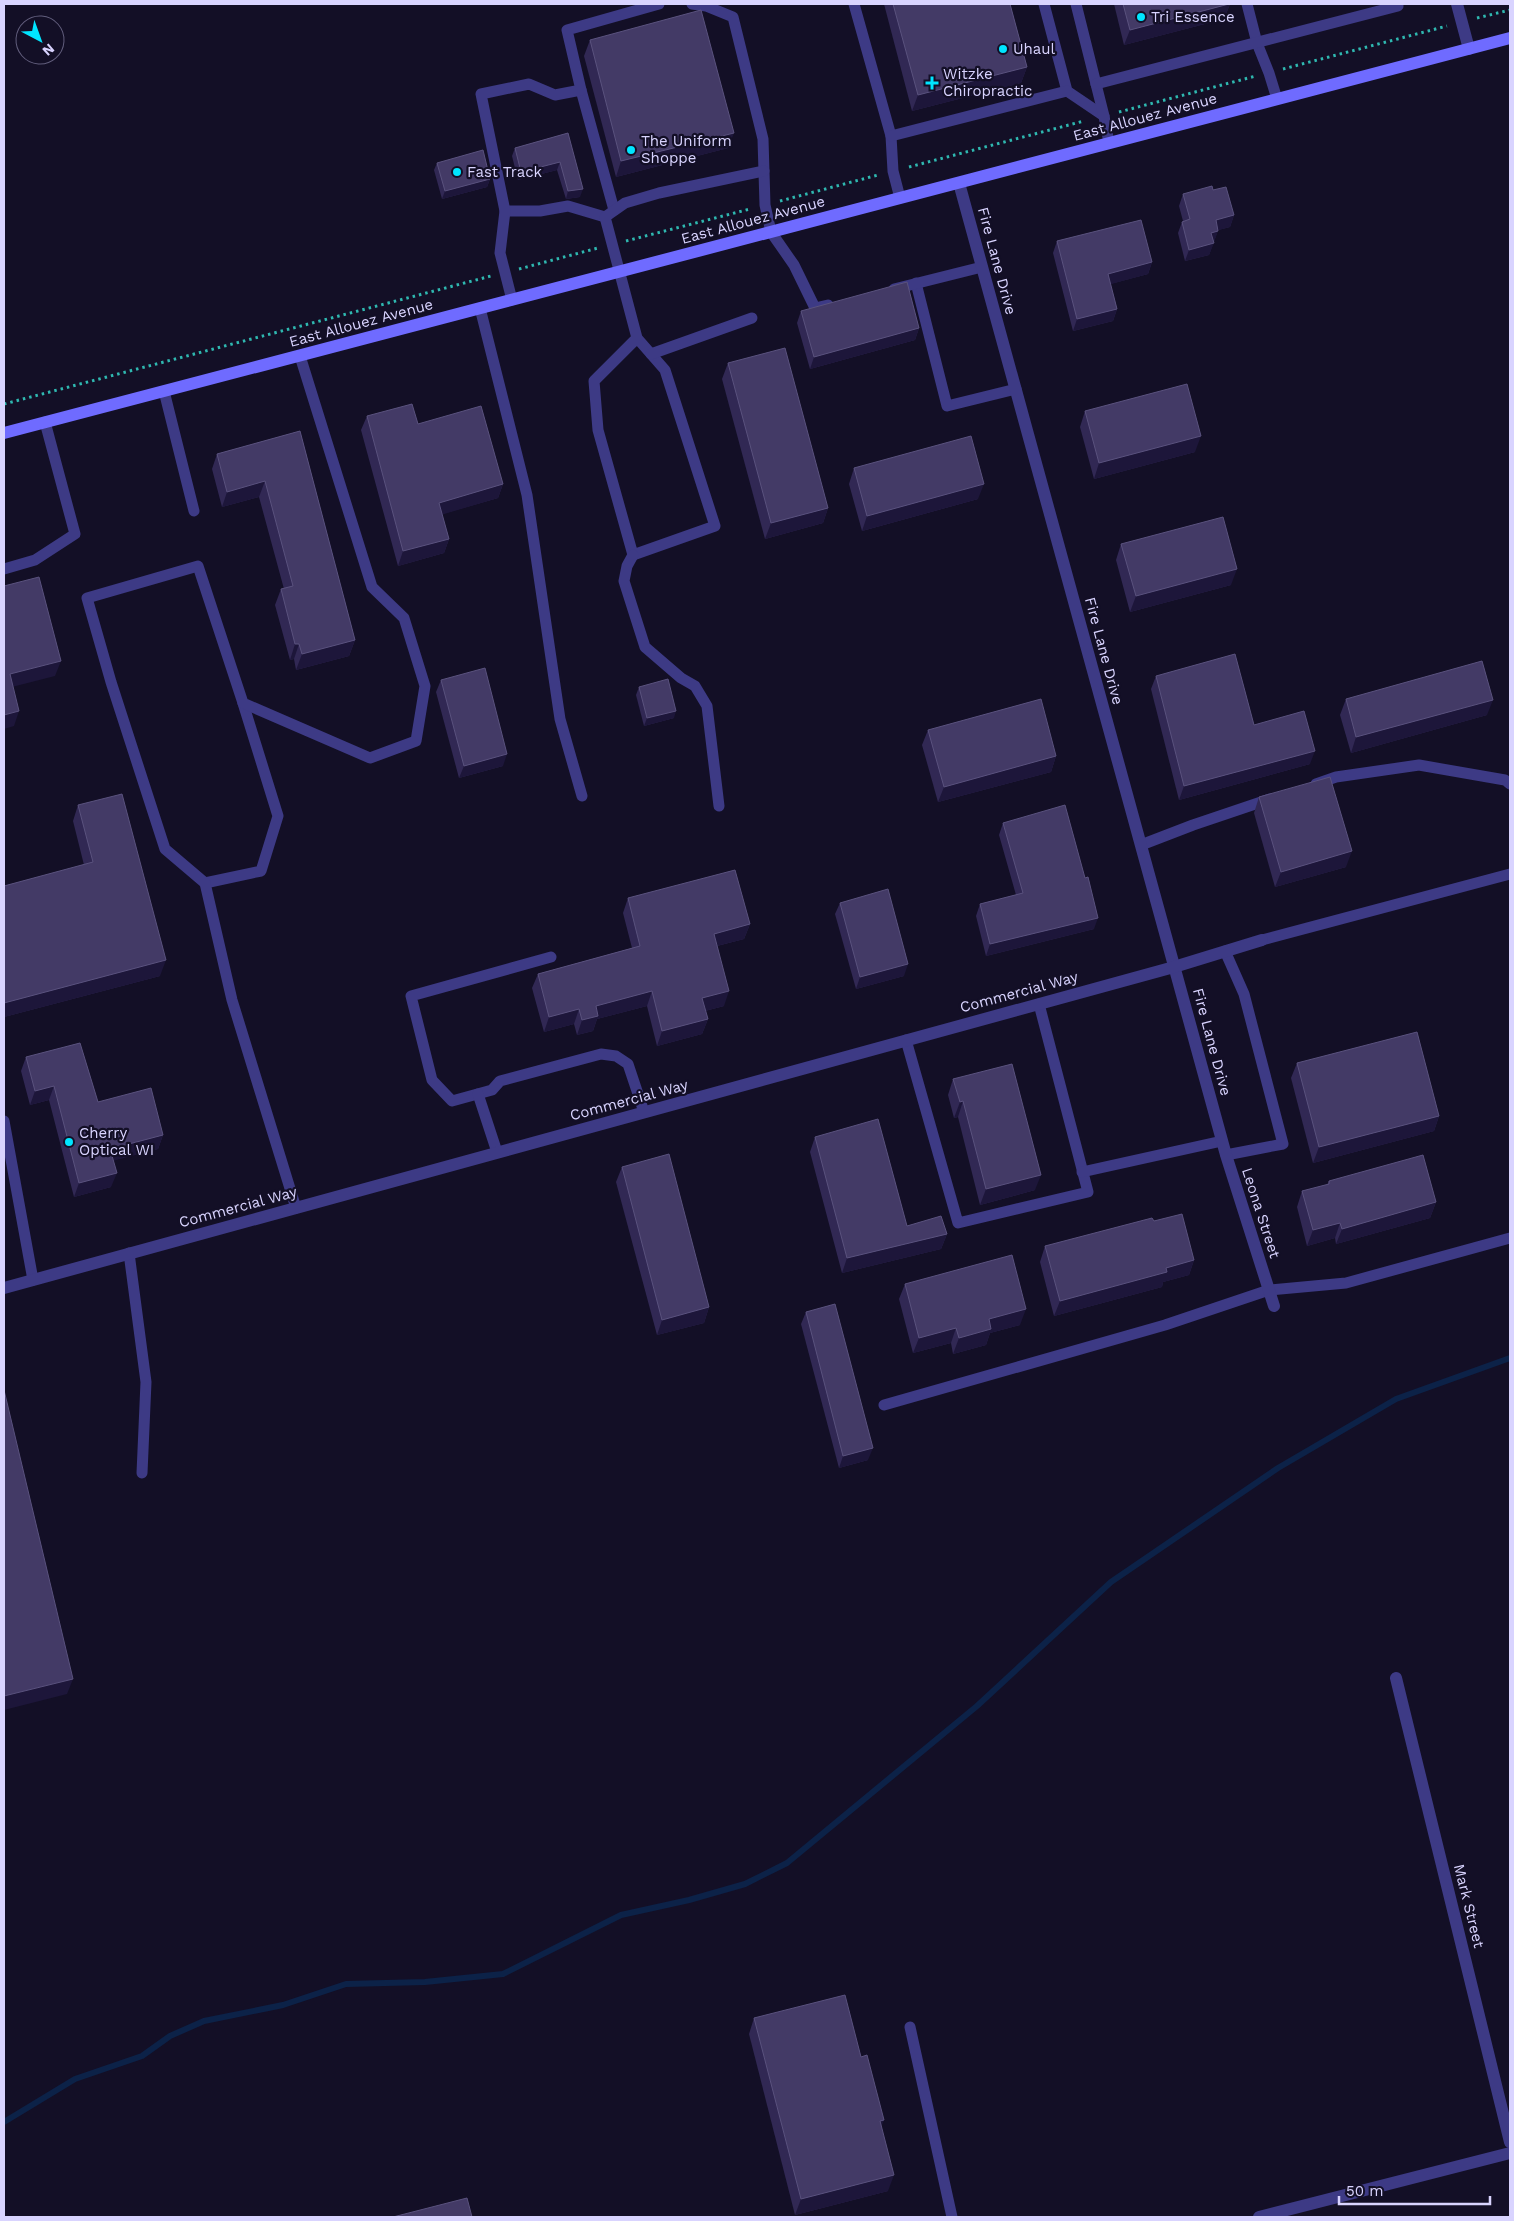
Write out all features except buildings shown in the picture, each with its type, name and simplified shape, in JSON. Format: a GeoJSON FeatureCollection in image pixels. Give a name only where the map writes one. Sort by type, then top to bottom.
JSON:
{"type":"FeatureCollection","features":[{"type":"Feature","properties":{"kind":"street"},"geometry":{"type":"LineString","coordinates":[[1457,4],[1469,49]]}},
{"type":"Feature","properties":{"kind":"street","name":"East Allouez Avenue"},"geometry":{"type":"LineString","coordinates":[[4,433],[1510,38]]}},
{"type":"Feature","properties":{"kind":"street","name":"Fire Lane Drive"},"geometry":{"type":"LineString","coordinates":[[959,183],[1218,1128]]}},
{"type":"Feature","properties":{"kind":"street","name":"Commercial Way"},"geometry":{"type":"LineString","coordinates":[[4,1288],[1174,967],[1262,940]]}},
{"type":"Feature","properties":{"kind":"street","name":"Leona Street"},"geometry":{"type":"LineString","coordinates":[[1218,1128],[1274,1306]]}},
{"type":"Feature","properties":{"kind":"street","name":"Mark Street"},"geometry":{"type":"LineString","coordinates":[[1396,1678],[1510,2142]]}},
{"type":"Feature","properties":{"kind":"street"},"geometry":{"type":"LineString","coordinates":[[1259,2217],[1510,2153]]}},
{"type":"Feature","properties":{"kind":"lane"},"geometry":{"type":"LineString","coordinates":[[659,4],[567,30],[610,213],[618,272],[637,338],[665,370],[715,526],[633,555],[626,566],[624,581],[645,647],[681,678],[695,686],[707,706],[719,806]]}},
{"type":"Feature","properties":{"kind":"lane"},"geometry":{"type":"LineString","coordinates":[[692,4],[706,6],[733,17],[763,139],[764,205],[771,232],[794,265],[815,308],[842,301]]}},
{"type":"Feature","properties":{"kind":"lane"},"geometry":{"type":"LineString","coordinates":[[854,4],[891,136],[893,171],[900,198]]}},
{"type":"Feature","properties":{"kind":"lane"},"geometry":{"type":"LineString","coordinates":[[1044,4],[1067,91],[1104,116]]}},
{"type":"Feature","properties":{"kind":"lane"},"geometry":{"type":"LineString","coordinates":[[1076,4],[1109,143]]}},
{"type":"Feature","properties":{"kind":"lane"},"geometry":{"type":"LineString","coordinates":[[1247,4],[1257,43],[1277,99]]}},
{"type":"Feature","properties":{"kind":"lane"},"geometry":{"type":"LineString","coordinates":[[1096,84],[1398,6],[1397,4]]}},
{"type":"Feature","properties":{"kind":"lane"},"geometry":{"type":"LineString","coordinates":[[512,300],[500,253],[505,211],[481,94],[529,84],[555,95],[581,90]]}},
{"type":"Feature","properties":{"kind":"lane"},"geometry":{"type":"LineString","coordinates":[[891,136],[1067,91]]}},
{"type":"Feature","properties":{"kind":"lane"},"geometry":{"type":"LineString","coordinates":[[505,211],[540,211],[568,206],[610,213],[625,203],[659,193],[764,171]]}},
{"type":"Feature","properties":{"kind":"lane"},"geometry":{"type":"LineString","coordinates":[[879,292],[982,267]]}},
{"type":"Feature","properties":{"kind":"lane"},"geometry":{"type":"LineString","coordinates":[[916,283],[947,406],[1016,389]]}},
{"type":"Feature","properties":{"kind":"lane"},"geometry":{"type":"LineString","coordinates":[[480,308],[527,495],[560,719],[582,796]]}},
{"type":"Feature","properties":{"kind":"lane"},"geometry":{"type":"LineString","coordinates":[[651,354],[752,318]]}},
{"type":"Feature","properties":{"kind":"lane"},"geometry":{"type":"LineString","coordinates":[[633,555],[598,430],[594,381],[637,338]]}},
{"type":"Feature","properties":{"kind":"lane"},"geometry":{"type":"LineString","coordinates":[[243,703],[370,758],[416,741],[425,686],[404,618],[372,588],[300,356]]}},
{"type":"Feature","properties":{"kind":"lane"},"geometry":{"type":"LineString","coordinates":[[164,391],[194,511]]}},
{"type":"Feature","properties":{"kind":"lane"},"geometry":{"type":"LineString","coordinates":[[4,569],[35,560],[75,534],[45,422]]}},
{"type":"Feature","properties":{"kind":"lane"},"geometry":{"type":"LineString","coordinates":[[205,883],[261,872],[278,816],[198,566],[87,598],[111,682],[165,849],[205,883],[232,1000],[296,1208]]}},
{"type":"Feature","properties":{"kind":"lane"},"geometry":{"type":"LineString","coordinates":[[1309,786],[1336,777],[1419,765],[1505,780],[1510,784]]}},
{"type":"Feature","properties":{"kind":"lane"},"geometry":{"type":"LineString","coordinates":[[1141,845],[1282,795]]}},
{"type":"Feature","properties":{"kind":"lane"},"geometry":{"type":"LineString","coordinates":[[1262,940],[1510,874]]}},
{"type":"Feature","properties":{"kind":"lane"},"geometry":{"type":"LineString","coordinates":[[1225,951],[1244,994],[1283,1144],[1226,1155]]}},
{"type":"Feature","properties":{"kind":"lane"},"geometry":{"type":"LineString","coordinates":[[551,957],[411,996],[432,1080],[452,1101],[492,1090],[500,1081],[601,1054],[616,1056],[628,1064],[644,1112]]}},
{"type":"Feature","properties":{"kind":"lane"},"geometry":{"type":"LineString","coordinates":[[906,1040],[958,1223],[1088,1192],[1039,1004]]}},
{"type":"Feature","properties":{"kind":"lane"},"geometry":{"type":"LineString","coordinates":[[478,1094],[497,1152]]}},
{"type":"Feature","properties":{"kind":"lane"},"geometry":{"type":"LineString","coordinates":[[4,1121],[33,1280]]}},
{"type":"Feature","properties":{"kind":"lane"},"geometry":{"type":"LineString","coordinates":[[1082,1172],[1222,1141]]}},
{"type":"Feature","properties":{"kind":"lane"},"geometry":{"type":"LineString","coordinates":[[884,1405],[1165,1325],[1269,1290],[1346,1283],[1510,1238]]}},
{"type":"Feature","properties":{"kind":"lane"},"geometry":{"type":"LineString","coordinates":[[129,1254],[146,1382],[142,1473]]}},
{"type":"Feature","properties":{"kind":"lane"},"geometry":{"type":"LineString","coordinates":[[910,2027],[950,2217]]}},
{"type":"Feature","properties":{"kind":"waterway"},"geometry":{"type":"LineString","coordinates":[[4,2122],[75,2079],[142,2056],[170,2036],[204,2021],[283,2005],[346,1984],[425,1982],[503,1974],[621,1915],[689,1900],[745,1884],[787,1863],[977,1706],[1111,1582],[1278,1468],[1396,1399],[1510,1358]]}},
{"type":"Feature","properties":{"kind":"place","name":"Tri Essence"},"geometry":{"type":"Point","coordinates":[1141,17]}},
{"type":"Feature","properties":{"kind":"place","name":"Uhaul"},"geometry":{"type":"Point","coordinates":[1003,49]}},
{"type":"Feature","properties":{"kind":"place","name":"Witzke Chiropractic"},"geometry":{"type":"Point","coordinates":[932,83]}},
{"type":"Feature","properties":{"kind":"place","name":"The Uniform Shoppe"},"geometry":{"type":"Point","coordinates":[631,150]}},
{"type":"Feature","properties":{"kind":"place","name":"Fast Track"},"geometry":{"type":"Point","coordinates":[457,172]}},
{"type":"Feature","properties":{"kind":"place","name":"Cherry Optical WI"},"geometry":{"type":"Point","coordinates":[69,1142]}}]}
